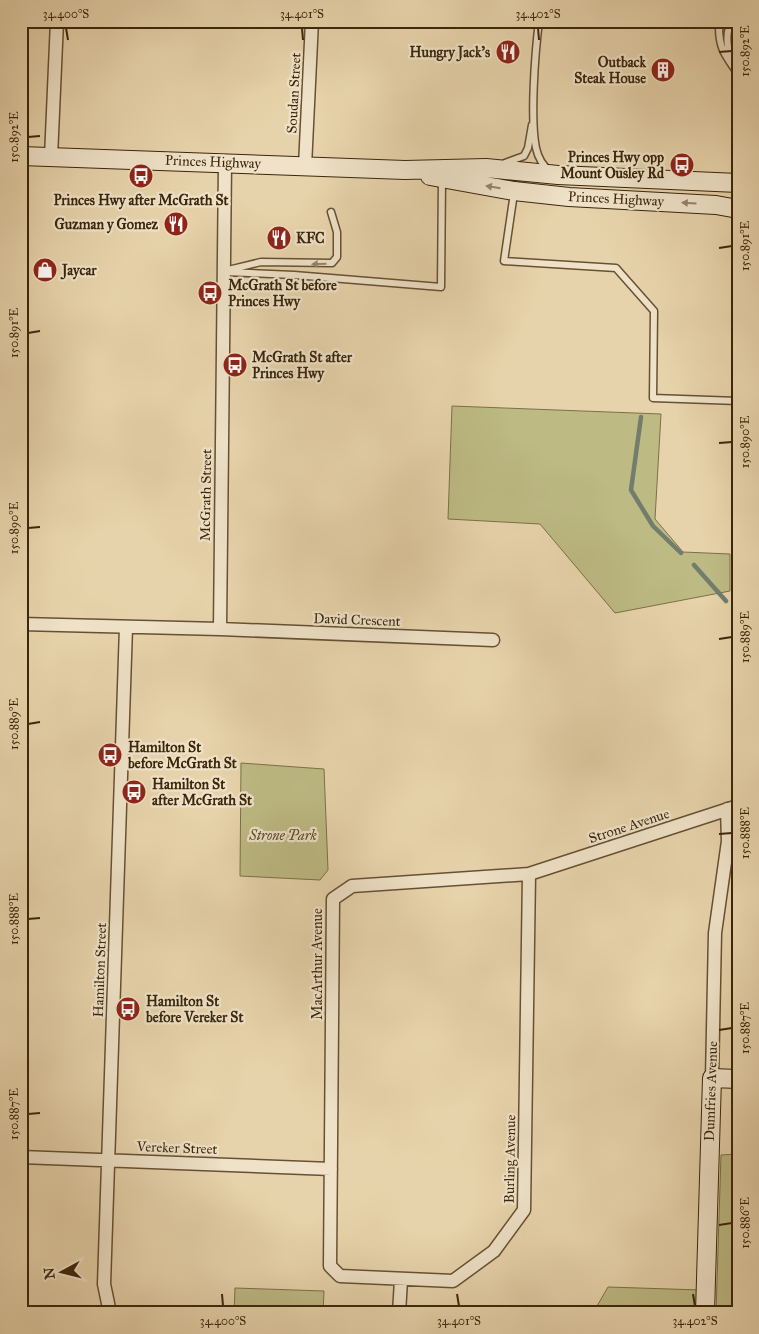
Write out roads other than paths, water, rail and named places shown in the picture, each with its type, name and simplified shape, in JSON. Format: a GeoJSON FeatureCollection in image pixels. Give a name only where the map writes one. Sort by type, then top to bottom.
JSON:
{"type":"FeatureCollection","features":[{"type":"Feature","properties":{"kind":"main road","name":"Princes Highway"},"geometry":{"type":"LineString","coordinates":[[21,156],[405,170],[486,168],[558,175],[738,183]]}},
{"type":"Feature","properties":{"kind":"main road","name":"Princes Highway"},"geometry":{"type":"LineString","coordinates":[[405,170],[442,179],[569,197],[716,205],[738,209]]}},
{"type":"Feature","properties":{"kind":"main road"},"geometry":{"type":"LineString","coordinates":[[712,1078],[738,1079]]}},
{"type":"Feature","properties":{"kind":"main road","name":"Dumfries Avenue"},"geometry":{"type":"LineString","coordinates":[[705,1313],[712,1078]]}},
{"type":"Feature","properties":{"kind":"street"},"geometry":{"type":"LineString","coordinates":[[51,157],[57,21]]}},
{"type":"Feature","properties":{"kind":"street","name":"Soudan Street"},"geometry":{"type":"LineString","coordinates":[[306,166],[312,21]]}},
{"type":"Feature","properties":{"kind":"street","name":"McGrath Street"},"geometry":{"type":"LineString","coordinates":[[220,629],[225,163]]}},
{"type":"Feature","properties":{"kind":"street"},"geometry":{"type":"LineString","coordinates":[[21,624],[220,629]]}},
{"type":"Feature","properties":{"kind":"street","name":"Hamilton Street"},"geometry":{"type":"LineString","coordinates":[[110,1313],[104,1284],[126,627]]}},
{"type":"Feature","properties":{"kind":"street","name":"David Crescent"},"geometry":{"type":"LineString","coordinates":[[220,629],[493,640]]}},
{"type":"Feature","properties":{"kind":"street","name":"Strone Avenue"},"geometry":{"type":"LineString","coordinates":[[529,874],[732,807]]}},
{"type":"Feature","properties":{"kind":"street","name":"Dumfries Avenue"},"geometry":{"type":"LineString","coordinates":[[712,1078],[715,934],[732,807]]}},
{"type":"Feature","properties":{"kind":"street","name":"MacArthur Avenue"},"geometry":{"type":"LineString","coordinates":[[331,1169],[333,899],[352,886],[529,874]]}},
{"type":"Feature","properties":{"kind":"street","name":"Burling Avenue"},"geometry":{"type":"LineString","coordinates":[[331,1169],[330,1266],[340,1276],[454,1281],[494,1250],[524,1210],[529,874]]}},
{"type":"Feature","properties":{"kind":"street","name":"Vereker Street"},"geometry":{"type":"LineString","coordinates":[[21,1156],[331,1169]]}},
{"type":"Feature","properties":{"kind":"street"},"geometry":{"type":"LineString","coordinates":[[399,1313],[401,1280]]}},
{"type":"Feature","properties":{"kind":"lane"},"geometry":{"type":"LineString","coordinates":[[539,21],[535,114],[536,148],[546,168],[558,175]]}},
{"type":"Feature","properties":{"kind":"lane"},"geometry":{"type":"LineString","coordinates":[[727,21],[719,27],[719,44],[738,74]]}},
{"type":"Feature","properties":{"kind":"lane"},"geometry":{"type":"LineString","coordinates":[[732,65],[728,49],[729,26],[733,21]]}},
{"type":"Feature","properties":{"kind":"lane"},"geometry":{"type":"LineString","coordinates":[[486,168],[517,160],[524,156],[528,148],[535,114]]}},
{"type":"Feature","properties":{"kind":"lane"},"geometry":{"type":"LineString","coordinates":[[224,272],[294,275],[441,288],[442,179]]}},
{"type":"Feature","properties":{"kind":"lane"},"geometry":{"type":"LineString","coordinates":[[514,190],[504,261],[616,268],[654,311],[653,398],[738,401]]}},
{"type":"Feature","properties":{"kind":"lane"},"geometry":{"type":"LineString","coordinates":[[224,272],[261,262],[332,263],[336,258],[337,232],[331,212]]}},
{"type":"Feature","properties":{"kind":"waterway"},"geometry":{"type":"LineString","coordinates":[[641,417],[631,490],[653,526],[681,553]]}},
{"type":"Feature","properties":{"kind":"waterway"},"geometry":{"type":"LineString","coordinates":[[694,565],[726,601]]}},
{"type":"Feature","properties":{"kind":"place","name":"Hungry Jack's"},"geometry":{"type":"Point","coordinates":[508,52]}},
{"type":"Feature","properties":{"kind":"place","name":"Outback Steak House"},"geometry":{"type":"Point","coordinates":[663,70]}},
{"type":"Feature","properties":{"kind":"place","name":"Princes Hwy opp Mount Ousley Rd"},"geometry":{"type":"Point","coordinates":[682,165]}},
{"type":"Feature","properties":{"kind":"place","name":"Princes Hwy after McGrath St"},"geometry":{"type":"Point","coordinates":[141,176]}},
{"type":"Feature","properties":{"kind":"place","name":"Guzman y Gomez"},"geometry":{"type":"Point","coordinates":[176,224]}},
{"type":"Feature","properties":{"kind":"place","name":"KFC"},"geometry":{"type":"Point","coordinates":[279,238]}},
{"type":"Feature","properties":{"kind":"place","name":"Jaycar"},"geometry":{"type":"Point","coordinates":[45,270]}},
{"type":"Feature","properties":{"kind":"place","name":"McGrath St before Princes Hwy"},"geometry":{"type":"Point","coordinates":[210,293]}},
{"type":"Feature","properties":{"kind":"place","name":"McGrath St after Princes Hwy"},"geometry":{"type":"Point","coordinates":[235,365]}},
{"type":"Feature","properties":{"kind":"place","name":"Hamilton St before McGrath St"},"geometry":{"type":"Point","coordinates":[110,755]}},
{"type":"Feature","properties":{"kind":"place","name":"Hamilton St after McGrath St"},"geometry":{"type":"Point","coordinates":[134,792]}},
{"type":"Feature","properties":{"kind":"place","name":"Hamilton St before Vereker St"},"geometry":{"type":"Point","coordinates":[128,1009]}},
{"type":"Feature","properties":{"kind":"park label","name":"Strone Park"},"geometry":{"type":"Point","coordinates":[283,835]}}]}
